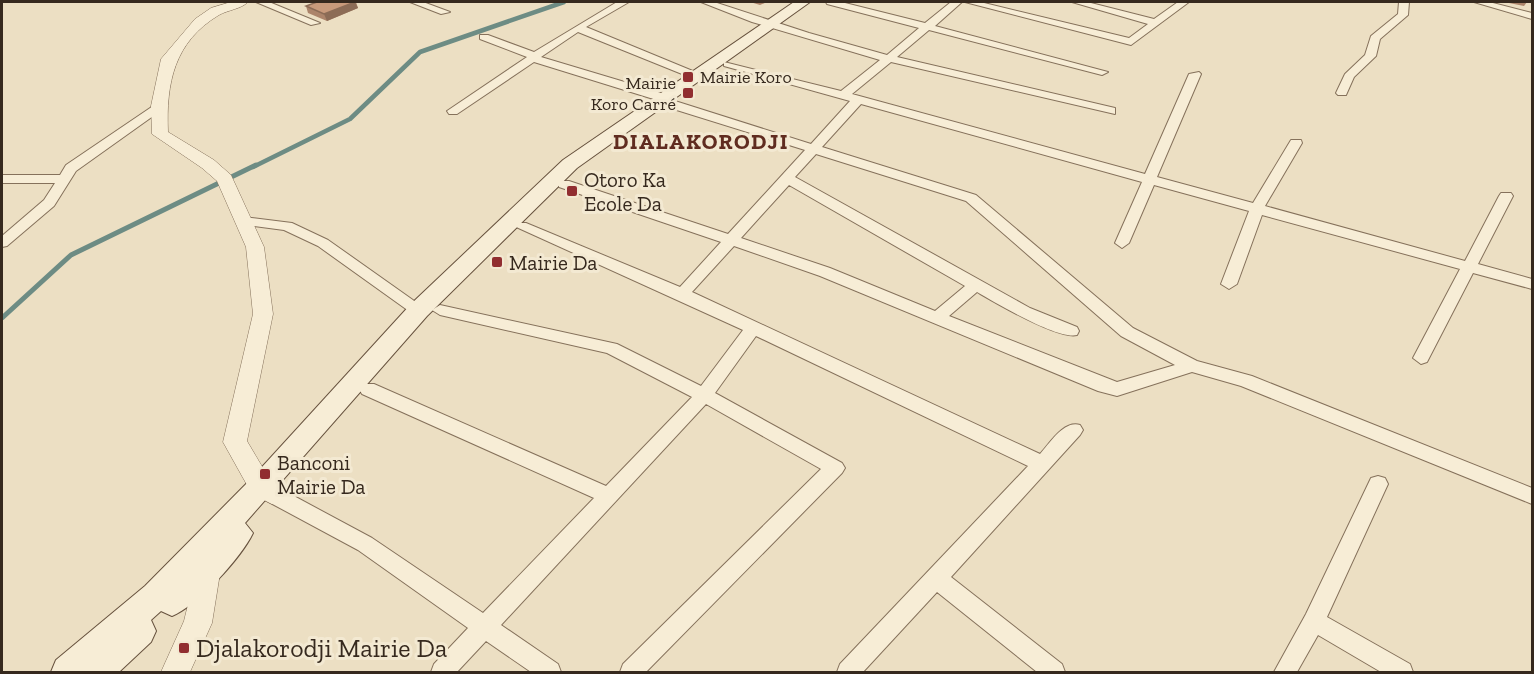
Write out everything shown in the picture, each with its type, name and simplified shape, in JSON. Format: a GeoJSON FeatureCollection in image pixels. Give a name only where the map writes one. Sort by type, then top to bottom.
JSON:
{"type":"FeatureCollection","features":[{"type":"Feature","properties":{"kind":"main road"},"geometry":{"type":"LineString","coordinates":[[95,672],[207,568],[267,491],[429,310],[570,164],[728,64],[803,2]]}},
{"type":"Feature","properties":{"kind":"main road"},"geometry":{"type":"LineString","coordinates":[[68,672],[156,596],[218,532],[267,491],[368,388],[429,310],[564,184],[696,76],[815,2]]}},
{"type":"Feature","properties":{"kind":"street"},"geometry":{"type":"LineString","coordinates":[[242,2],[216,11],[200,22],[179,44],[168,59],[159,106],[160,134],[207,164],[225,179],[255,247],[263,314],[235,442],[267,491],[365,544],[550,672]]}},
{"type":"Feature","properties":{"kind":"street"},"geometry":{"type":"LineString","coordinates":[[261,2],[315,23]]}},
{"type":"Feature","properties":{"kind":"street"},"geometry":{"type":"LineString","coordinates":[[415,2],[445,12]]}},
{"type":"Feature","properties":{"kind":"street"},"geometry":{"type":"LineString","coordinates":[[453,111],[577,28],[624,2]]}},
{"type":"Feature","properties":{"kind":"street"},"geometry":{"type":"LineString","coordinates":[[706,2],[774,27],[886,60],[1110,111]]}},
{"type":"Feature","properties":{"kind":"street"},"geometry":{"type":"LineString","coordinates":[[831,2],[1102,72]]}},
{"type":"Feature","properties":{"kind":"street"},"geometry":{"type":"LineString","coordinates":[[843,96],[957,2]]}},
{"type":"Feature","properties":{"kind":"street"},"geometry":{"type":"LineString","coordinates":[[970,2],[1131,42],[1184,2]]}},
{"type":"Feature","properties":{"kind":"street"},"geometry":{"type":"LineString","coordinates":[[1077,2],[1156,23]]}},
{"type":"Feature","properties":{"kind":"street"},"geometry":{"type":"LineString","coordinates":[[1342,93],[1349,75],[1370,56],[1375,38],[1403,15],[1404,2]]}},
{"type":"Feature","properties":{"kind":"street"},"geometry":{"type":"LineString","coordinates":[[1479,2],[1533,16]]}},
{"type":"Feature","properties":{"kind":"street"},"geometry":{"type":"LineString","coordinates":[[577,28],[608,38],[696,76]]}},
{"type":"Feature","properties":{"kind":"street"},"geometry":{"type":"LineString","coordinates":[[484,37],[534,57],[970,198],[1127,332],[1192,366],[1246,381],[1533,496]]}},
{"type":"Feature","properties":{"kind":"street"},"geometry":{"type":"LineString","coordinates":[[728,64],[1533,284]]}},
{"type":"Feature","properties":{"kind":"street"},"geometry":{"type":"LineString","coordinates":[[1122,243],[1195,74]]}},
{"type":"Feature","properties":{"kind":"street"},"geometry":{"type":"LineString","coordinates":[[682,294],[858,100]]}},
{"type":"Feature","properties":{"kind":"street"},"geometry":{"type":"LineString","coordinates":[[2,243],[49,203],[71,168],[159,106]]}},
{"type":"Feature","properties":{"kind":"street"},"geometry":{"type":"LineString","coordinates":[[1229,284],[1257,209],[1296,143]]}},
{"type":"Feature","properties":{"kind":"street"},"geometry":{"type":"LineString","coordinates":[[787,178],[1024,312],[1071,331]]}},
{"type":"Feature","properties":{"kind":"street"},"geometry":{"type":"LineString","coordinates":[[2,179],[62,179]]}},
{"type":"Feature","properties":{"kind":"street"},"geometry":{"type":"LineString","coordinates":[[564,184],[825,272],[936,319],[1117,389],[1192,366]]}},
{"type":"Feature","properties":{"kind":"street"},"geometry":{"type":"LineString","coordinates":[[1421,358],[1506,196]]}},
{"type":"Feature","properties":{"kind":"street"},"geometry":{"type":"LineString","coordinates":[[243,221],[286,226],[323,243],[429,310],[611,348],[704,395],[835,468],[631,672]]}},
{"type":"Feature","properties":{"kind":"street"},"geometry":{"type":"LineString","coordinates":[[521,226],[682,294],[1042,464]]}},
{"type":"Feature","properties":{"kind":"street"},"geometry":{"type":"LineString","coordinates":[[936,319],[976,285]]}},
{"type":"Feature","properties":{"kind":"street"},"geometry":{"type":"LineString","coordinates":[[442,672],[704,395],[753,328]]}},
{"type":"Feature","properties":{"kind":"street"},"geometry":{"type":"LineString","coordinates":[[368,388],[609,496]]}},
{"type":"Feature","properties":{"kind":"street"},"geometry":{"type":"LineString","coordinates":[[848,672],[1074,430]]}},
{"type":"Feature","properties":{"kind":"street"},"geometry":{"type":"LineString","coordinates":[[1285,672],[1314,621],[1378,484]]}},
{"type":"Feature","properties":{"kind":"street"},"geometry":{"type":"LineString","coordinates":[[175,672],[198,623],[207,568],[218,532]]}},
{"type":"Feature","properties":{"kind":"street"},"geometry":{"type":"LineString","coordinates":[[936,578],[1054,672]]}},
{"type":"Feature","properties":{"kind":"street"},"geometry":{"type":"LineString","coordinates":[[1314,621],[1402,672]]}},
{"type":"Feature","properties":{"kind":"building"},"geometry":{"type":"Polygon","coordinates":[[[317,2],[355,2],[324,14],[306,6],[317,2]]]}},
{"type":"Feature","properties":{"kind":"waterway"},"geometry":{"type":"LineString","coordinates":[[253,167],[350,119],[420,52],[564,2]]}},
{"type":"Feature","properties":{"kind":"waterway"},"geometry":{"type":"LineString","coordinates":[[2,318],[71,255],[256,165]]}},
{"type":"Feature","properties":{"kind":"place","name":"Mairie Koro"},"geometry":{"type":"Point","coordinates":[688,77]}},
{"type":"Feature","properties":{"kind":"place","name":"Mairie Koro Carré"},"geometry":{"type":"Point","coordinates":[688,93]}},
{"type":"Feature","properties":{"kind":"place","name":"Otoro Ka Ecole Da"},"geometry":{"type":"Point","coordinates":[572,191]}},
{"type":"Feature","properties":{"kind":"place","name":"Mairie Da"},"geometry":{"type":"Point","coordinates":[497,262]}},
{"type":"Feature","properties":{"kind":"place","name":"Banconi Mairie Da"},"geometry":{"type":"Point","coordinates":[265,474]}},
{"type":"Feature","properties":{"kind":"place","name":"Djalakorodji Mairie Da"},"geometry":{"type":"Point","coordinates":[184,648]}},
{"type":"Feature","properties":{"kind":"district","name":"DIALAKORODJI"},"geometry":{"type":"Point","coordinates":[701,141]}}]}
